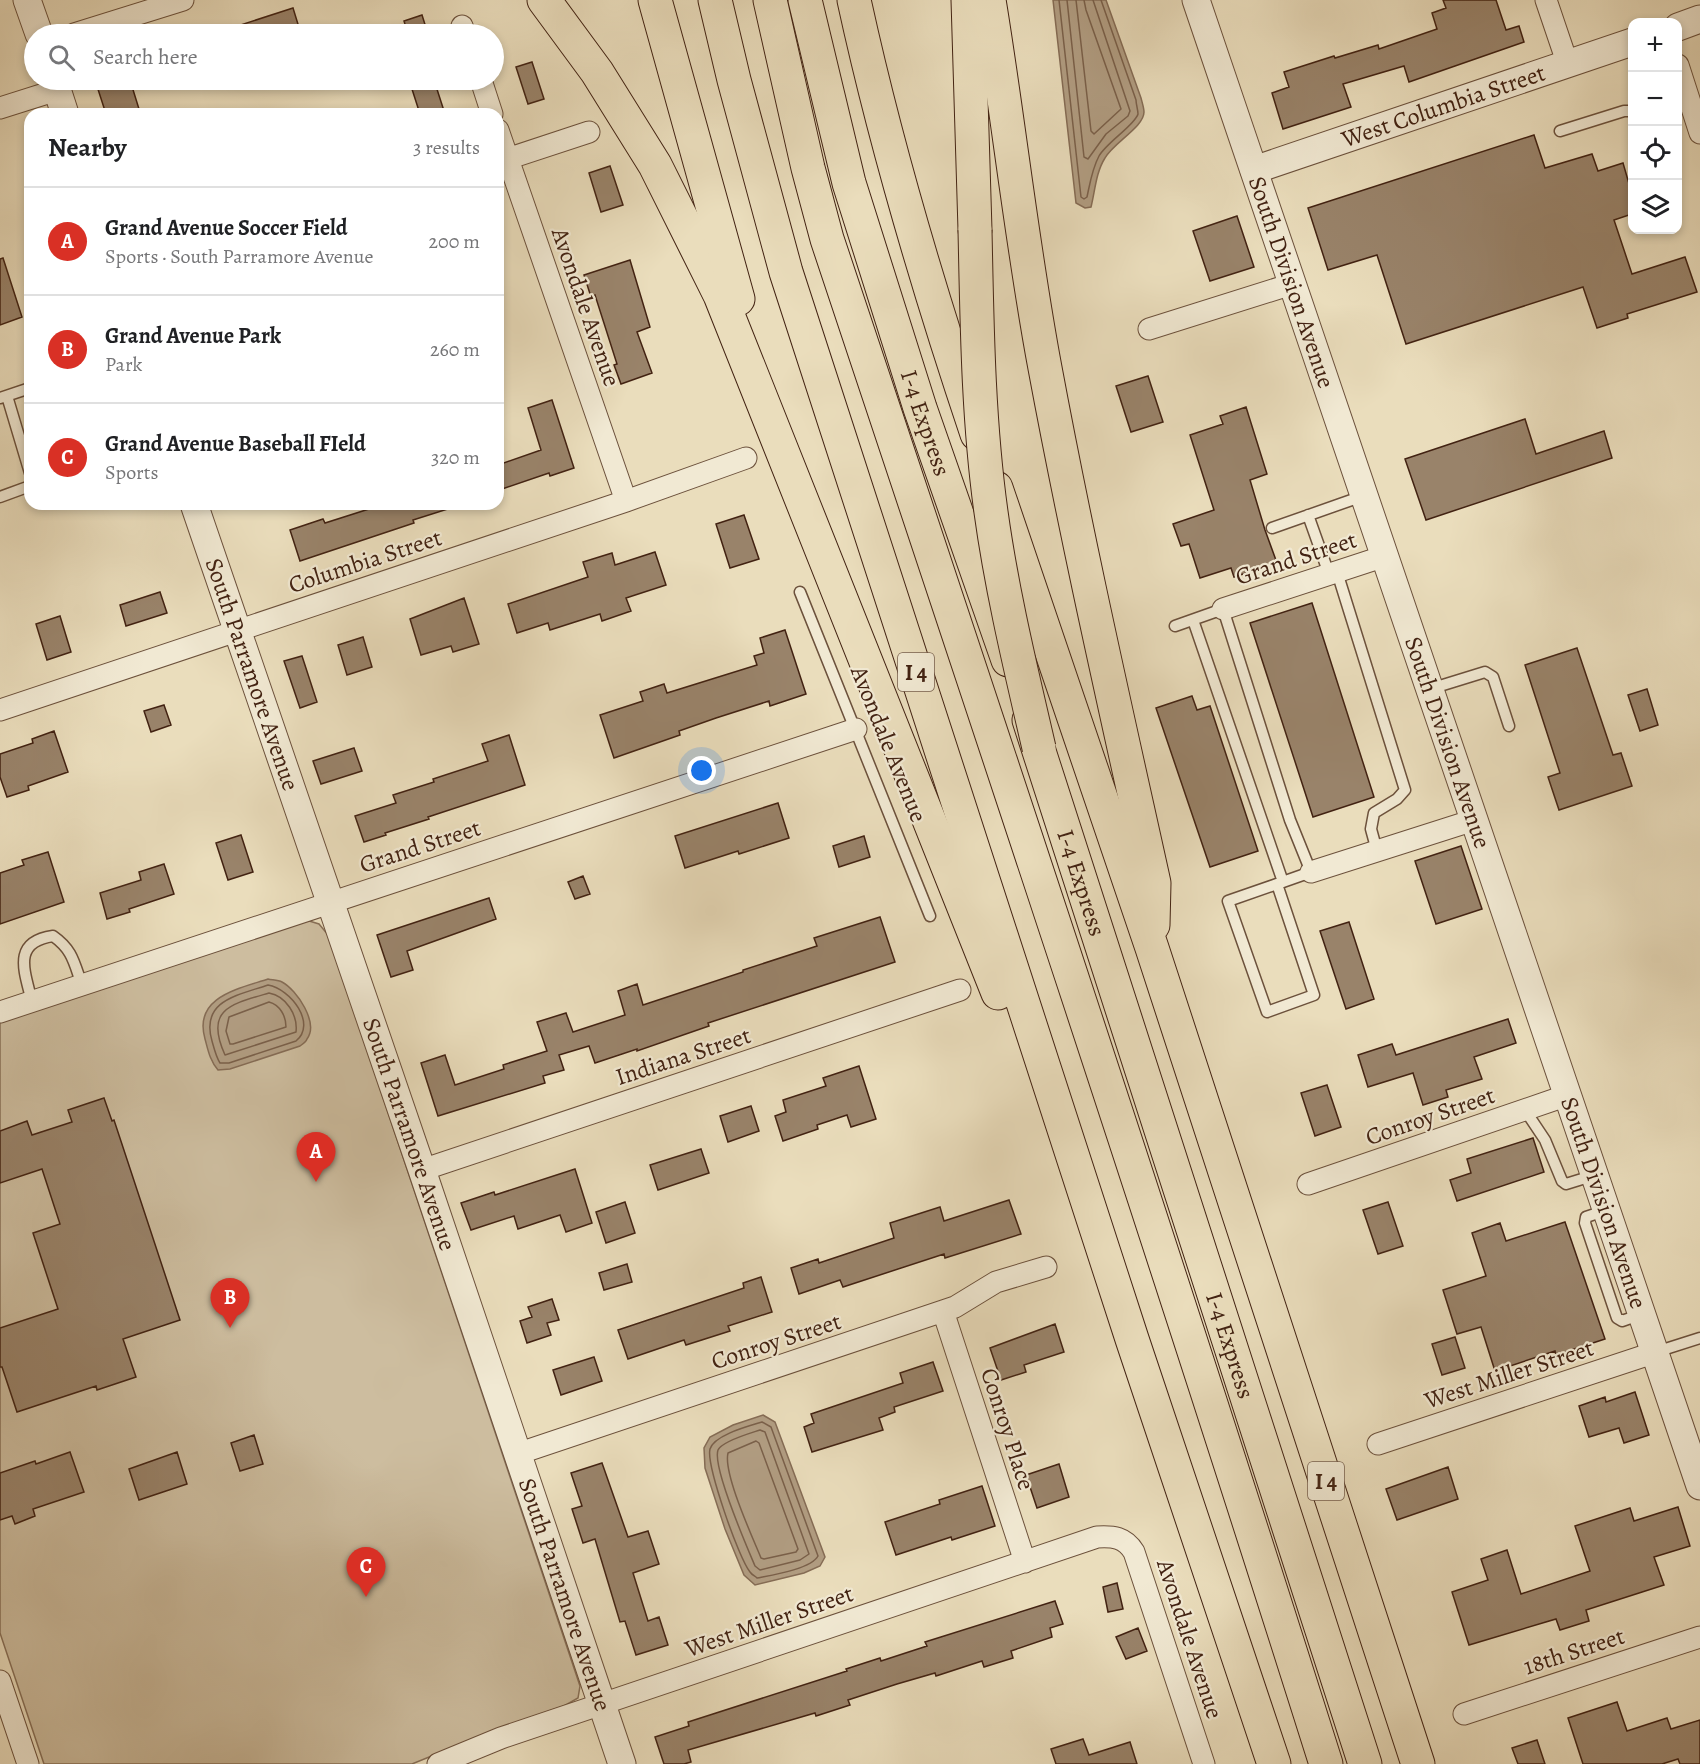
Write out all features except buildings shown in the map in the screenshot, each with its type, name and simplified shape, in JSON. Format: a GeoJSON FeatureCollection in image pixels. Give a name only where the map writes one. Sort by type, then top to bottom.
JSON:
{"type":"FeatureCollection","features":[{"type":"Feature","properties":{"kind":"highway"},"geometry":{"type":"LineString","coordinates":[[544,0],[597,72],[655,165],[720,295],[932,831],[967,913],[1132,1340]]}},
{"type":"Feature","properties":{"kind":"highway"},"geometry":{"type":"LineString","coordinates":[[655,0],[777,438]]}},
{"type":"Feature","properties":{"kind":"highway","name":"I 4"},"geometry":{"type":"LineString","coordinates":[[715,0],[734,80],[786,272],[1132,1340],[1274,1764]]}},
{"type":"Feature","properties":{"kind":"highway","name":"I-4 Express"},"geometry":{"type":"LineString","coordinates":[[770,0],[808,168],[827,239],[1235,1474],[1326,1764]]}},
{"type":"Feature","properties":{"kind":"highway","name":"I-4 Express"},"geometry":{"type":"LineString","coordinates":[[805,0],[849,183],[921,408],[1040,748],[1181,1196],[1365,1764]]}},
{"type":"Feature","properties":{"kind":"highway","name":"I 4"},"geometry":{"type":"LineString","coordinates":[[854,0],[887,142],[934,301],[1152,948],[1418,1764]]}},
{"type":"Feature","properties":{"kind":"highway"},"geometry":{"type":"LineString","coordinates":[[968,0],[977,337],[991,511],[1012,630],[1040,748]]}},
{"type":"Feature","properties":{"kind":"highway"},"geometry":{"type":"LineString","coordinates":[[989,0],[1044,366],[1083,562],[1154,883],[1152,948]]}},
{"type":"Feature","properties":{"kind":"street"},"geometry":{"type":"LineString","coordinates":[[27,0],[35,24]]}},
{"type":"Feature","properties":{"kind":"street"},"geometry":{"type":"LineString","coordinates":[[106,24],[183,0]]}},
{"type":"Feature","properties":{"kind":"street","name":"South Division Avenue"},"geometry":{"type":"LineString","coordinates":[[1196,0],[1473,820],[1699,1477]]}},
{"type":"Feature","properties":{"kind":"street"},"geometry":{"type":"LineString","coordinates":[[1546,0],[1567,62]]}},
{"type":"Feature","properties":{"kind":"street"},"geometry":{"type":"LineString","coordinates":[[1682,25],[1700,19]]}},
{"type":"Feature","properties":{"kind":"street","name":"West Columbia Street"},"geometry":{"type":"LineString","coordinates":[[1254,170],[1567,62],[1628,43]]}},
{"type":"Feature","properties":{"kind":"street"},"geometry":{"type":"LineString","coordinates":[[1678,72],[1683,100],[1700,133]]}},
{"type":"Feature","properties":{"kind":"street"},"geometry":{"type":"LineString","coordinates":[[484,90],[490,108]]}},
{"type":"Feature","properties":{"kind":"street"},"geometry":{"type":"LineString","coordinates":[[0,108],[59,94]]}},
{"type":"Feature","properties":{"kind":"street"},"geometry":{"type":"LineString","coordinates":[[504,160],[589,132]]}},
{"type":"Feature","properties":{"kind":"street","name":"Avondale Avenue"},"geometry":{"type":"LineString","coordinates":[[504,163],[626,501]]}},
{"type":"Feature","properties":{"kind":"street"},"geometry":{"type":"LineString","coordinates":[[1149,329],[1292,284]]}},
{"type":"Feature","properties":{"kind":"street","name":"Columbia Street"},"geometry":{"type":"LineString","coordinates":[[0,710],[626,501],[746,458]]}},
{"type":"Feature","properties":{"kind":"street","name":"South Parramore Avenue"},"geometry":{"type":"LineString","coordinates":[[196,510],[622,1764]]}},
{"type":"Feature","properties":{"kind":"street","name":"Grand Street"},"geometry":{"type":"LineString","coordinates":[[1223,609],[1385,556]]}},
{"type":"Feature","properties":{"kind":"street","name":"Grand Street"},"geometry":{"type":"LineString","coordinates":[[0,1012],[856,729]]}},
{"type":"Feature","properties":{"kind":"street"},"geometry":{"type":"LineString","coordinates":[[1311,872],[1473,820]]}},
{"type":"Feature","properties":{"kind":"street","name":"Indiana Street"},"geometry":{"type":"LineString","coordinates":[[422,1170],[960,990]]}},
{"type":"Feature","properties":{"kind":"street","name":"Conroy Street"},"geometry":{"type":"LineString","coordinates":[[1308,1184],[1568,1095]]}},
{"type":"Feature","properties":{"kind":"street","name":"Conroy Street"},"geometry":{"type":"LineString","coordinates":[[518,1454],[955,1307],[996,1282],[1046,1267]]}},
{"type":"Feature","properties":{"kind":"street","name":"Conroy Place"},"geometry":{"type":"LineString","coordinates":[[943,1311],[1025,1562]]}},
{"type":"Feature","properties":{"kind":"street","name":"West Miller Street"},"geometry":{"type":"LineString","coordinates":[[1378,1444],[1656,1352]]}},
{"type":"Feature","properties":{"kind":"street","name":"West Miller Street"},"geometry":{"type":"LineString","coordinates":[[438,1764],[501,1738],[1097,1537],[1118,1538]]}},
{"type":"Feature","properties":{"kind":"street","name":"Avondale Avenue"},"geometry":{"type":"LineString","coordinates":[[1118,1538],[1129,1545],[1141,1570],[1204,1764]]}},
{"type":"Feature","properties":{"kind":"street","name":"18th Street"},"geometry":{"type":"LineString","coordinates":[[1464,1714],[1700,1637]]}},
{"type":"Feature","properties":{"kind":"street"},"geometry":{"type":"LineString","coordinates":[[0,1681],[28,1764]]}},
{"type":"Feature","properties":{"kind":"lane"},"geometry":{"type":"LineString","coordinates":[[1560,131],[1628,111]]}},
{"type":"Feature","properties":{"kind":"lane"},"geometry":{"type":"LineString","coordinates":[[24,390],[4,397],[24,455]]}},
{"type":"Feature","properties":{"kind":"lane"},"geometry":{"type":"LineString","coordinates":[[0,497],[24,488]]}},
{"type":"Feature","properties":{"kind":"lane"},"geometry":{"type":"LineString","coordinates":[[1272,528],[1365,496]]}},
{"type":"Feature","properties":{"kind":"lane"},"geometry":{"type":"LineString","coordinates":[[1308,515],[1333,573],[1405,790],[1397,799],[1374,813],[1371,829],[1377,851]]}},
{"type":"Feature","properties":{"kind":"lane","name":"Avondale Avenue"},"geometry":{"type":"LineString","coordinates":[[800,592],[930,916]]}},
{"type":"Feature","properties":{"kind":"lane"},"geometry":{"type":"LineString","coordinates":[[1174,626],[1223,609],[1290,820],[1311,872],[1280,883],[1228,901],[1267,1012],[1314,995],[1280,883],[1193,620]]}},
{"type":"Feature","properties":{"kind":"lane"},"geometry":{"type":"LineString","coordinates":[[1430,689],[1485,672],[1493,677],[1509,726]]}},
{"type":"Feature","properties":{"kind":"lane"},"geometry":{"type":"LineString","coordinates":[[32,1002],[22,964],[27,948],[39,939],[53,936],[65,945],[82,985]]}},
{"type":"Feature","properties":{"kind":"lane"},"geometry":{"type":"LineString","coordinates":[[1525,1110],[1545,1140],[1562,1181],[1566,1184],[1596,1175]]}},
{"type":"Feature","properties":{"kind":"lane"},"geometry":{"type":"LineString","coordinates":[[1656,1352],[1700,1338]]}},
{"type":"Feature","properties":{"kind":"shaded area"},"geometry":{"type":"Polygon","coordinates":[[[306,920],[319,924],[329,936],[580,1686],[578,1698],[564,1706],[503,1727],[412,1764],[44,1764],[0,1633],[0,1022],[306,920]]]}},
{"type":"Feature","properties":{"kind":"water"},"geometry":{"type":"Polygon","coordinates":[[[1053,0],[1106,0],[1144,109],[1143,118],[1109,152],[1102,163],[1091,207],[1085,208],[1076,203],[1053,0]]]}},
{"type":"Feature","properties":{"kind":"water"},"geometry":{"type":"Polygon","coordinates":[[[268,979],[282,982],[300,999],[310,1024],[307,1040],[300,1046],[230,1069],[218,1070],[211,1059],[205,1039],[203,1025],[206,1013],[221,997],[268,979]]]}},
{"type":"Feature","properties":{"kind":"water"},"geometry":{"type":"Polygon","coordinates":[[[763,1415],[775,1422],[825,1557],[820,1566],[804,1573],[755,1585],[744,1575],[725,1529],[705,1468],[704,1448],[710,1437],[733,1425],[763,1415]]]}},
{"type":"Feature","properties":{"kind":"place","name":"Grand Avenue Soccer Field"},"geometry":{"type":"Point","coordinates":[316,1182]}},
{"type":"Feature","properties":{"kind":"place","name":"Grand Avenue Park"},"geometry":{"type":"Point","coordinates":[230,1328]}},
{"type":"Feature","properties":{"kind":"place","name":"Grand Avenue Baseball FIeld"},"geometry":{"type":"Point","coordinates":[366,1597]}}]}
